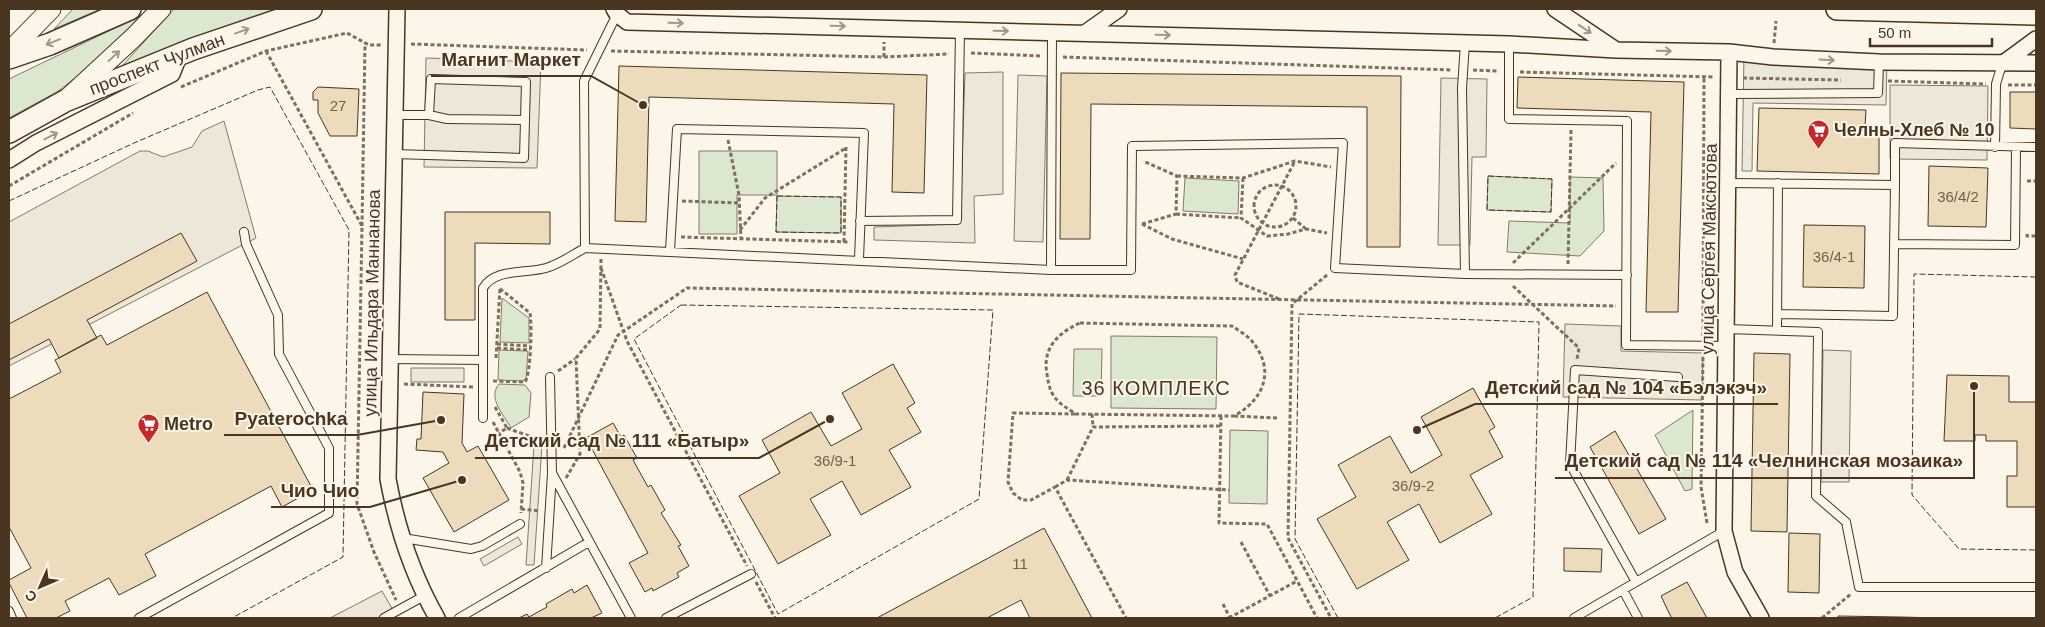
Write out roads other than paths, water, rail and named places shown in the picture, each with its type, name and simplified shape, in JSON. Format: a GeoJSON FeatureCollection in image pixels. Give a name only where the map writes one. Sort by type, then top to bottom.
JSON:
{"type":"FeatureCollection","features":[{"type":"Feature","properties":{"kind":"main road"},"geometry":{"type":"LineString","coordinates":[[9,58],[50,44],[130,9]]}},
{"type":"Feature","properties":{"kind":"main road","name":"проспект Чулман"},"geometry":{"type":"LineString","coordinates":[[9,132],[65,101],[180,54],[310,9]]}},
{"type":"Feature","properties":{"kind":"main road"},"geometry":{"type":"LineString","coordinates":[[1837,9],[2036,14]]}},
{"type":"Feature","properties":{"kind":"street"},"geometry":{"type":"LineString","coordinates":[[9,52],[51,9]]}},
{"type":"Feature","properties":{"kind":"street"},"geometry":{"type":"LineString","coordinates":[[65,101],[134,37],[160,9]]}},
{"type":"Feature","properties":{"kind":"street","name":"улица Ильдара Маннанова"},"geometry":{"type":"LineString","coordinates":[[397,9],[388,479],[401,537],[424,596],[437,618]]}},
{"type":"Feature","properties":{"kind":"street"},"geometry":{"type":"LineString","coordinates":[[1085,33],[1119,9]]}},
{"type":"Feature","properties":{"kind":"street"},"geometry":{"type":"LineString","coordinates":[[1555,9],[1616,50]]}},
{"type":"Feature","properties":{"kind":"street"},"geometry":{"type":"LineString","coordinates":[[616,12],[627,22],[1509,44],[1616,50],[1729,52],[1772,57],[1879,62],[2036,64]]}},
{"type":"Feature","properties":{"kind":"street"},"geometry":{"type":"LineString","coordinates":[[2002,64],[2036,39]]}},
{"type":"Feature","properties":{"kind":"street","name":"улица Сергея Максютова"},"geometry":{"type":"LineString","coordinates":[[1729,52],[1724,531],[1735,572],[1761,618]]}},
{"type":"Feature","properties":{"kind":"street"},"geometry":{"type":"LineString","coordinates":[[9,160],[36,143],[172,74],[180,54]]}},
{"type":"Feature","properties":{"kind":"lane"},"geometry":{"type":"LineString","coordinates":[[585,248],[584,81],[616,12]]}},
{"type":"Feature","properties":{"kind":"lane"},"geometry":{"type":"LineString","coordinates":[[860,221],[957,220],[960,30]]}},
{"type":"Feature","properties":{"kind":"lane"},"geometry":{"type":"LineString","coordinates":[[1050,270],[1052,32]]}},
{"type":"Feature","properties":{"kind":"lane"},"geometry":{"type":"LineString","coordinates":[[1465,43],[1463,70],[1465,274]]}},
{"type":"Feature","properties":{"kind":"lane"},"geometry":{"type":"LineString","coordinates":[[1509,44],[1509,118],[1627,121],[1626,345],[1727,346]]}},
{"type":"Feature","properties":{"kind":"lane"},"geometry":{"type":"LineString","coordinates":[[1729,94],[1878,93],[1879,62]]}},
{"type":"Feature","properties":{"kind":"lane"},"geometry":{"type":"LineString","coordinates":[[1995,147],[1996,84],[2002,64]]}},
{"type":"Feature","properties":{"kind":"lane"},"geometry":{"type":"LineString","coordinates":[[394,154],[524,158],[526,82],[430,79],[429,115]]}},
{"type":"Feature","properties":{"kind":"lane"},"geometry":{"type":"LineString","coordinates":[[395,115],[429,115],[447,119],[525,120]]}},
{"type":"Feature","properties":{"kind":"lane"},"geometry":{"type":"LineString","coordinates":[[670,251],[677,129],[864,133],[859,259]]}},
{"type":"Feature","properties":{"kind":"lane"},"geometry":{"type":"LineString","coordinates":[[483,418],[483,288],[489,280],[500,275],[546,268],[585,248],[859,259],[1050,270],[1131,270],[1132,146],[1344,143],[1335,268],[1465,274],[1627,275]]}},
{"type":"Feature","properties":{"kind":"lane"},"geometry":{"type":"LineString","coordinates":[[1777,314],[1893,316],[1894,143],[2036,147]]}},
{"type":"Feature","properties":{"kind":"lane"},"geometry":{"type":"LineString","coordinates":[[1894,244],[2015,245],[2016,147]]}},
{"type":"Feature","properties":{"kind":"lane"},"geometry":{"type":"LineString","coordinates":[[1728,183],[1894,185]]}},
{"type":"Feature","properties":{"kind":"lane"},"geometry":{"type":"LineString","coordinates":[[1777,330],[1778,183]]}},
{"type":"Feature","properties":{"kind":"lane"},"geometry":{"type":"LineString","coordinates":[[139,618],[329,512],[329,448],[279,354],[278,315],[246,244],[244,232]]}},
{"type":"Feature","properties":{"kind":"lane"},"geometry":{"type":"LineString","coordinates":[[1727,329],[1818,332],[1816,496],[1846,522],[1859,587],[2036,587]]}},
{"type":"Feature","properties":{"kind":"lane"},"geometry":{"type":"LineString","coordinates":[[390,359],[483,360]]}},
{"type":"Feature","properties":{"kind":"lane"},"geometry":{"type":"LineString","coordinates":[[1636,582],[1570,464],[1575,370],[1678,376]]}},
{"type":"Feature","properties":{"kind":"lane"},"geometry":{"type":"LineString","coordinates":[[546,568],[552,474],[550,377]]}},
{"type":"Feature","properties":{"kind":"lane"},"geometry":{"type":"LineString","coordinates":[[552,474],[631,618]]}},
{"type":"Feature","properties":{"kind":"lane"},"geometry":{"type":"LineString","coordinates":[[401,537],[471,549],[482,546],[520,524]]}},
{"type":"Feature","properties":{"kind":"lane"},"geometry":{"type":"LineString","coordinates":[[1574,618],[1724,531]]}},
{"type":"Feature","properties":{"kind":"lane"},"geometry":{"type":"LineString","coordinates":[[459,618],[590,542]]}},
{"type":"Feature","properties":{"kind":"lane"},"geometry":{"type":"LineString","coordinates":[[666,618],[751,574]]}},
{"type":"Feature","properties":{"kind":"lane"},"geometry":{"type":"LineString","coordinates":[[1623,590],[1638,618]]}},
{"type":"Feature","properties":{"kind":"lane"},"geometry":{"type":"LineString","coordinates":[[384,618],[424,596]]}},
{"type":"Feature","properties":{"kind":"lane"},"geometry":{"type":"LineString","coordinates":[[9,611],[12,618]]}},
{"type":"Feature","properties":{"kind":"place","name":"Магнит Маркет"},"geometry":{"type":"Point","coordinates":[643,105]}},
{"type":"Feature","properties":{"kind":"place","name":"Челны-Хлеб № 10"},"geometry":{"type":"Point","coordinates":[1818,149]}},
{"type":"Feature","properties":{"kind":"place","name":"Детский сад № 114 «Челнинская мозаика»"},"geometry":{"type":"Point","coordinates":[1974,386]}},
{"type":"Feature","properties":{"kind":"place","name":"Детский сад № 111 «Батыр»"},"geometry":{"type":"Point","coordinates":[830,419]}},
{"type":"Feature","properties":{"kind":"place","name":"Pyaterochka"},"geometry":{"type":"Point","coordinates":[441,420]}},
{"type":"Feature","properties":{"kind":"place","name":"Детский сад № 104 «Бэлэкэч»"},"geometry":{"type":"Point","coordinates":[1417,430]}},
{"type":"Feature","properties":{"kind":"place","name":"Metro"},"geometry":{"type":"Point","coordinates":[148,443]}},
{"type":"Feature","properties":{"kind":"place","name":"Чио Чио"},"geometry":{"type":"Point","coordinates":[462,480]}},
{"type":"Feature","properties":{"kind":"district","name":"36 КОМПЛЕКС"},"geometry":{"type":"Point","coordinates":[1156,388]}}]}
